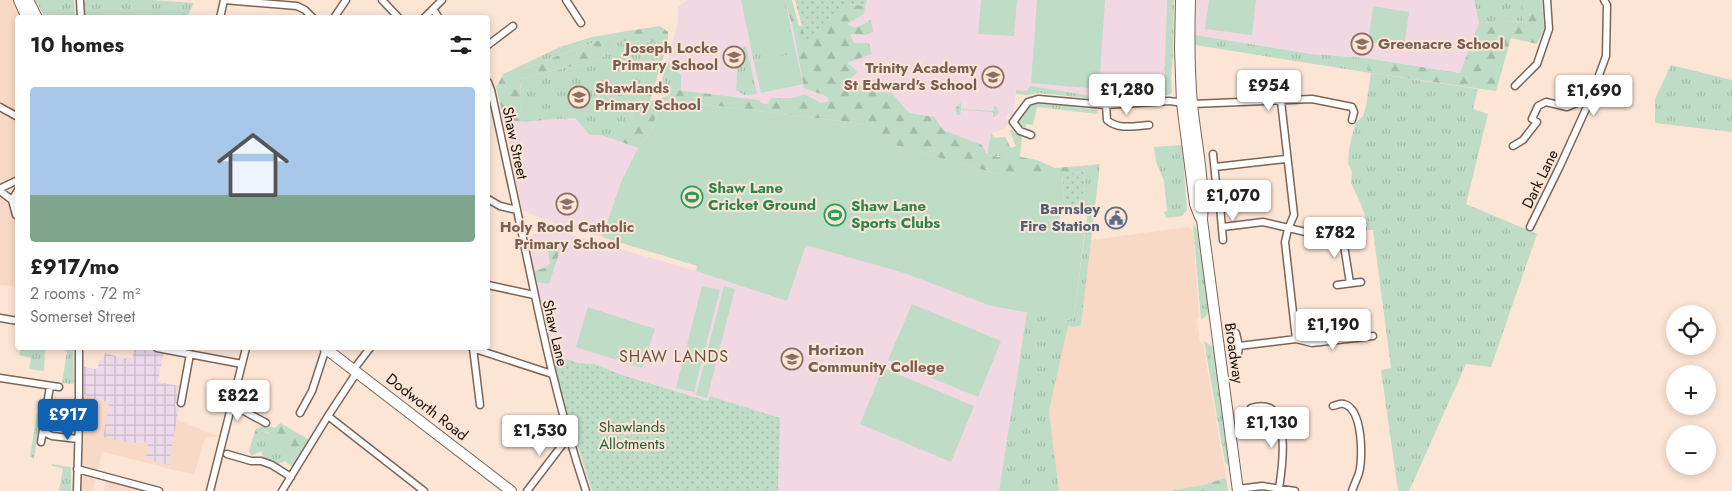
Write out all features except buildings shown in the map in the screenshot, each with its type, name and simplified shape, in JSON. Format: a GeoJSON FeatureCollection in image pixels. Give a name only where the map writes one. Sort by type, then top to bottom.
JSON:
{"type":"FeatureCollection","features":[{"type":"Feature","properties":{"kind":"highway"},"geometry":{"type":"LineString","coordinates":[[19,0],[26,15]]}},
{"type":"Feature","properties":{"kind":"highway"},"geometry":{"type":"LineString","coordinates":[[28,0],[36,15]]}},
{"type":"Feature","properties":{"kind":"highway","name":"Broadway"},"geometry":{"type":"LineString","coordinates":[[1181,0],[1180,49],[1187,104],[1195,204],[1202,220],[1238,490]]}},
{"type":"Feature","properties":{"kind":"highway","name":"Broadway"},"geometry":{"type":"LineString","coordinates":[[1187,104],[1190,73],[1190,0]]}},
{"type":"Feature","properties":{"kind":"highway","name":"Dodworth Road"},"geometry":{"type":"LineString","coordinates":[[329,350],[511,491]]}},
{"type":"Feature","properties":{"kind":"street"},"geometry":{"type":"LineString","coordinates":[[80,0],[81,15]]}},
{"type":"Feature","properties":{"kind":"street"},"geometry":{"type":"LineString","coordinates":[[221,15],[224,0],[269,2],[297,6],[310,15]]}},
{"type":"Feature","properties":{"kind":"street"},"geometry":{"type":"LineString","coordinates":[[336,15],[346,0]]}},
{"type":"Feature","properties":{"kind":"street"},"geometry":{"type":"LineString","coordinates":[[382,0],[396,15]]}},
{"type":"Feature","properties":{"kind":"street"},"geometry":{"type":"LineString","coordinates":[[427,15],[442,0]]}},
{"type":"Feature","properties":{"kind":"street"},"geometry":{"type":"LineString","coordinates":[[566,0],[581,23]]}},
{"type":"Feature","properties":{"kind":"street"},"geometry":{"type":"LineString","coordinates":[[1515,86],[1538,64],[1549,29],[1547,0]]}},
{"type":"Feature","properties":{"kind":"street","name":"Dark Lane"},"geometry":{"type":"LineString","coordinates":[[1530,227],[1591,97],[1606,56],[1607,5],[1604,0]]}},
{"type":"Feature","properties":{"kind":"street"},"geometry":{"type":"LineString","coordinates":[[302,15],[303,9]]}},
{"type":"Feature","properties":{"kind":"street"},"geometry":{"type":"LineString","coordinates":[[432,9],[437,15]]}},
{"type":"Feature","properties":{"kind":"street"},"geometry":{"type":"LineString","coordinates":[[490,43],[513,26]]}},
{"type":"Feature","properties":{"kind":"street","name":"Shaw Street"},"geometry":{"type":"LineString","coordinates":[[490,86],[517,210]]}},
{"type":"Feature","properties":{"kind":"street"},"geometry":{"type":"LineString","coordinates":[[1513,146],[1522,140],[1537,122],[1532,119],[1538,106],[1546,102],[1567,107],[1591,97]]}},
{"type":"Feature","properties":{"kind":"street"},"geometry":{"type":"LineString","coordinates":[[1031,135],[1020,131],[1013,122],[1028,102],[1038,99],[1106,105],[1168,101],[1187,104],[1312,99],[1352,107],[1354,112],[1352,120]]}},
{"type":"Feature","properties":{"kind":"street"},"geometry":{"type":"LineString","coordinates":[[1281,101],[1286,159],[1294,215],[1285,242],[1296,338]]}},
{"type":"Feature","properties":{"kind":"street"},"geometry":{"type":"LineString","coordinates":[[1106,105],[1106,120],[1113,126],[1149,125]]}},
{"type":"Feature","properties":{"kind":"street"},"geometry":{"type":"LineString","coordinates":[[0,107],[15,115]]}},
{"type":"Feature","properties":{"kind":"street"},"geometry":{"type":"LineString","coordinates":[[1213,154],[1216,182]]}},
{"type":"Feature","properties":{"kind":"street"},"geometry":{"type":"LineString","coordinates":[[1215,167],[1286,159]]}},
{"type":"Feature","properties":{"kind":"street"},"geometry":{"type":"LineString","coordinates":[[0,189],[15,182]]}},
{"type":"Feature","properties":{"kind":"street"},"geometry":{"type":"LineString","coordinates":[[0,189],[15,189]]}},
{"type":"Feature","properties":{"kind":"street"},"geometry":{"type":"LineString","coordinates":[[0,189],[12,200],[15,211]]}},
{"type":"Feature","properties":{"kind":"street"},"geometry":{"type":"LineString","coordinates":[[12,200],[15,194]]}},
{"type":"Feature","properties":{"kind":"street"},"geometry":{"type":"LineString","coordinates":[[490,200],[500,206],[517,210]]}},
{"type":"Feature","properties":{"kind":"street"},"geometry":{"type":"LineString","coordinates":[[1220,206],[1223,240]]}},
{"type":"Feature","properties":{"kind":"street","name":"Shaw Lane"},"geometry":{"type":"LineString","coordinates":[[517,210],[552,374],[586,491]]}},
{"type":"Feature","properties":{"kind":"street"},"geometry":{"type":"LineString","coordinates":[[1222,227],[1262,222],[1314,234],[1362,229]]}},
{"type":"Feature","properties":{"kind":"street"},"geometry":{"type":"LineString","coordinates":[[1342,232],[1350,283]]}},
{"type":"Feature","properties":{"kind":"street"},"geometry":{"type":"LineString","coordinates":[[1336,285],[1361,282]]}},
{"type":"Feature","properties":{"kind":"street"},"geometry":{"type":"LineString","coordinates":[[490,285],[534,296]]}},
{"type":"Feature","properties":{"kind":"street"},"geometry":{"type":"LineString","coordinates":[[1355,314],[1358,338]]}},
{"type":"Feature","properties":{"kind":"street"},"geometry":{"type":"LineString","coordinates":[[0,318],[15,320]]}},
{"type":"Feature","properties":{"kind":"street"},"geometry":{"type":"LineString","coordinates":[[1236,333],[1239,346],[1238,354]]}},
{"type":"Feature","properties":{"kind":"street"},"geometry":{"type":"LineString","coordinates":[[1239,346],[1296,338],[1312,343],[1373,336]]}},
{"type":"Feature","properties":{"kind":"street"},"geometry":{"type":"LineString","coordinates":[[76,491],[79,350]]}},
{"type":"Feature","properties":{"kind":"street"},"geometry":{"type":"LineString","coordinates":[[168,350],[242,364]]}},
{"type":"Feature","properties":{"kind":"street"},"geometry":{"type":"LineString","coordinates":[[210,491],[246,350]]}},
{"type":"Feature","properties":{"kind":"street"},"geometry":{"type":"LineString","coordinates":[[300,412],[312,391],[325,350]]}},
{"type":"Feature","properties":{"kind":"street"},"geometry":{"type":"LineString","coordinates":[[282,491],[369,350]]}},
{"type":"Feature","properties":{"kind":"street"},"geometry":{"type":"LineString","coordinates":[[472,350],[480,405]]}},
{"type":"Feature","properties":{"kind":"street"},"geometry":{"type":"LineString","coordinates":[[478,350],[552,374]]}},
{"type":"Feature","properties":{"kind":"street"},"geometry":{"type":"LineString","coordinates":[[181,403],[190,354]]}},
{"type":"Feature","properties":{"kind":"street"},"geometry":{"type":"LineString","coordinates":[[0,378],[59,388]]}},
{"type":"Feature","properties":{"kind":"street"},"geometry":{"type":"LineString","coordinates":[[41,442],[50,386]]}},
{"type":"Feature","properties":{"kind":"street"},"geometry":{"type":"LineString","coordinates":[[231,404],[261,422]]}},
{"type":"Feature","properties":{"kind":"street"},"geometry":{"type":"LineString","coordinates":[[1333,406],[1343,404],[1350,407],[1358,420],[1361,446],[1359,472],[1352,491]]}},
{"type":"Feature","properties":{"kind":"street"},"geometry":{"type":"LineString","coordinates":[[1251,414],[1250,408],[1262,406],[1271,409],[1278,416],[1283,441],[1280,488]]}},
{"type":"Feature","properties":{"kind":"street"},"geometry":{"type":"LineString","coordinates":[[328,416],[424,491]]}},
{"type":"Feature","properties":{"kind":"street"},"geometry":{"type":"LineString","coordinates":[[43,432],[52,436],[78,439]]}},
{"type":"Feature","properties":{"kind":"street"},"geometry":{"type":"LineString","coordinates":[[527,491],[569,436]]}},
{"type":"Feature","properties":{"kind":"street"},"geometry":{"type":"LineString","coordinates":[[227,454],[251,461],[261,461],[272,465],[291,477]]}},
{"type":"Feature","properties":{"kind":"street"},"geometry":{"type":"LineString","coordinates":[[77,469],[159,491]]}},
{"type":"Feature","properties":{"kind":"street"},"geometry":{"type":"LineString","coordinates":[[1238,490],[1262,486],[1295,491]]}},
{"type":"Feature","properties":{"kind":"shaded area"},"geometry":{"type":"Polygon","coordinates":[[[0,0],[14,0],[15,9],[20,15],[15,15],[15,178],[0,182],[0,0]]]}},
{"type":"Feature","properties":{"kind":"shaded area","name":"Joseph Locke Primary School"},"geometry":{"type":"Polygon","coordinates":[[[687,0],[785,0],[813,90],[827,96],[829,101],[821,103],[805,94],[793,98],[772,98],[768,104],[761,103],[759,100],[681,90],[659,91],[678,22],[678,7],[687,0]]]}},
{"type":"Feature","properties":{"kind":"shaded area","name":"Trinity Academy St Edward's School"},"geometry":{"type":"Polygon","coordinates":[[[867,0],[1167,0],[1164,89],[1098,97],[1032,86],[1026,91],[1016,90],[1014,110],[1016,112],[1013,117],[1008,114],[1005,118],[1009,122],[1005,128],[991,133],[987,155],[854,114],[807,45],[865,6],[867,0]]]}},
{"type":"Feature","properties":{"kind":"shaded area","name":"Greenacre School"},"geometry":{"type":"Polygon","coordinates":[[[1197,0],[1474,0],[1479,23],[1461,73],[1365,58],[1311,54],[1195,35],[1197,0]]]}},
{"type":"Feature","properties":{"kind":"shaded area","name":"Shawlands Primary School"},"geometry":{"type":"Polygon","coordinates":[[[668,42],[665,51],[652,53],[614,139],[638,148],[621,182],[602,237],[550,222],[522,210],[504,120],[526,122],[668,42]]]}},
{"type":"Feature","properties":{"kind":"shaded area"},"geometry":{"type":"Polygon","coordinates":[[[15,192],[15,285],[10,286],[0,285],[0,196],[15,192]]]}},
{"type":"Feature","properties":{"kind":"shaded area"},"geometry":{"type":"Polygon","coordinates":[[[1188,227],[1193,231],[1199,317],[1197,320],[1200,342],[1203,344],[1226,478],[1203,485],[1169,491],[1059,491],[1049,411],[1068,325],[1081,325],[1090,240],[1188,227]]]}},
{"type":"Feature","properties":{"kind":"shaded area","name":"Horizon Community College"},"geometry":{"type":"Polygon","coordinates":[[[551,229],[696,271],[787,300],[806,244],[904,273],[991,306],[1027,312],[999,491],[778,491],[779,418],[710,396],[709,401],[619,374],[595,364],[578,363],[552,354],[531,257],[529,237],[540,231],[551,229]]]}},
{"type":"Feature","properties":{"kind":"shaded area"},"geometry":{"type":"Polygon","coordinates":[[[134,350],[164,351],[158,382],[179,386],[175,406],[179,407],[169,465],[146,459],[148,443],[137,441],[137,443],[124,442],[103,437],[109,406],[106,402],[82,394],[83,366],[98,368],[99,360],[103,360],[105,353],[126,359],[127,357],[132,358],[134,350]]]}},
{"type":"Feature","properties":{"kind":"shaded area"},"geometry":{"type":"Polygon","coordinates":[[[82,394],[106,402],[127,441],[149,443],[146,459],[169,464],[177,420],[218,437],[205,437],[194,475],[102,452],[93,490],[97,491],[79,491],[82,394]]]}},
{"type":"Feature","properties":{"kind":"shaded area"},"geometry":{"type":"Polygon","coordinates":[[[106,481],[144,491],[104,491],[106,481]]]}},
{"type":"Feature","properties":{"kind":"green space"},"geometry":{"type":"Polygon","coordinates":[[[35,0],[74,0],[75,15],[44,15],[35,0]]]}},
{"type":"Feature","properties":{"kind":"green space"},"geometry":{"type":"Polygon","coordinates":[[[86,0],[152,0],[194,3],[188,15],[85,15],[84,3],[86,0]]]}},
{"type":"Feature","properties":{"kind":"green space"},"geometry":{"type":"Polygon","coordinates":[[[741,0],[785,0],[796,53],[754,62],[741,0]]]}},
{"type":"Feature","properties":{"kind":"green space"},"geometry":{"type":"Polygon","coordinates":[[[745,0],[783,0],[793,47],[757,55],[745,0]]]}},
{"type":"Feature","properties":{"kind":"green space"},"geometry":{"type":"Polygon","coordinates":[[[785,0],[792,0],[799,26],[848,4],[865,6],[864,14],[847,24],[855,28],[871,20],[873,31],[866,35],[850,34],[854,43],[869,43],[872,54],[847,63],[858,72],[850,79],[858,86],[879,78],[909,113],[934,117],[943,130],[982,145],[987,155],[999,157],[1006,154],[1037,160],[1055,168],[1091,165],[1083,172],[1063,174],[1055,184],[1024,184],[997,174],[862,136],[864,124],[668,100],[658,110],[652,130],[638,148],[613,139],[618,128],[630,124],[652,53],[665,51],[650,101],[668,96],[670,89],[759,100],[761,103],[768,104],[771,98],[793,98],[805,94],[821,103],[829,101],[826,96],[804,88],[793,28],[785,0]]]}},
{"type":"Feature","properties":{"kind":"green space"},"geometry":{"type":"Polygon","coordinates":[[[795,0],[867,0],[865,6],[848,4],[807,45],[795,0]]]}},
{"type":"Feature","properties":{"kind":"green space"},"geometry":{"type":"Polygon","coordinates":[[[981,0],[1017,0],[1014,36],[978,34],[981,0]]]}},
{"type":"Feature","properties":{"kind":"green space"},"geometry":{"type":"Polygon","coordinates":[[[1037,0],[1105,0],[1099,89],[1031,83],[1037,0]]]}},
{"type":"Feature","properties":{"kind":"green space"},"geometry":{"type":"Polygon","coordinates":[[[1167,0],[1174,0],[1172,93],[1168,95],[1097,99],[1038,93],[1016,94],[1016,90],[1026,91],[1031,86],[1098,97],[1164,89],[1167,0]]]}},
{"type":"Feature","properties":{"kind":"green space"},"geometry":{"type":"Polygon","coordinates":[[[1209,0],[1256,0],[1252,35],[1205,29],[1209,0]]]}},
{"type":"Feature","properties":{"kind":"green space"},"geometry":{"type":"Polygon","coordinates":[[[1474,0],[1520,0],[1525,21],[1479,23],[1474,0]]]}},
{"type":"Feature","properties":{"kind":"green space"},"geometry":{"type":"Polygon","coordinates":[[[1520,0],[1542,0],[1544,29],[1537,44],[1511,38],[1496,91],[1371,73],[1365,58],[1460,73],[1479,23],[1524,21],[1520,0]]]}},
{"type":"Feature","properties":{"kind":"green space"},"geometry":{"type":"Polygon","coordinates":[[[1373,6],[1409,12],[1404,47],[1368,42],[1373,6]]]}},
{"type":"Feature","properties":{"kind":"green space"},"geometry":{"type":"Polygon","coordinates":[[[660,26],[668,32],[668,42],[618,41],[601,59],[520,79],[522,115],[537,116],[542,120],[526,122],[504,120],[496,87],[502,77],[621,32],[660,26]]]}},
{"type":"Feature","properties":{"kind":"green space"},"geometry":{"type":"Polygon","coordinates":[[[621,32],[502,77],[503,74],[560,47],[592,37],[621,32]]]}},
{"type":"Feature","properties":{"kind":"green space"},"geometry":{"type":"Polygon","coordinates":[[[1195,35],[1311,54],[1365,58],[1371,73],[1195,45],[1195,35]]]}},
{"type":"Feature","properties":{"kind":"green space","name":"Shawlands Primary School"},"geometry":{"type":"Polygon","coordinates":[[[618,41],[668,42],[665,51],[652,53],[630,124],[618,128],[613,139],[601,135],[590,135],[575,118],[542,120],[537,116],[522,116],[520,79],[601,59],[618,41]]]}},
{"type":"Feature","properties":{"kind":"green space"},"geometry":{"type":"Polygon","coordinates":[[[746,46],[757,94],[744,95],[736,90],[739,48],[746,46]]]}},
{"type":"Feature","properties":{"kind":"green space"},"geometry":{"type":"Polygon","coordinates":[[[796,53],[803,84],[761,93],[754,62],[796,53]]]}},
{"type":"Feature","properties":{"kind":"green space"},"geometry":{"type":"Polygon","coordinates":[[[667,62],[681,75],[681,90],[659,91],[667,62]]]}},
{"type":"Feature","properties":{"kind":"green space"},"geometry":{"type":"Polygon","coordinates":[[[1671,65],[1732,80],[1732,132],[1655,123],[1655,99],[1671,65]]]}},
{"type":"Feature","properties":{"kind":"green space"},"geometry":{"type":"Polygon","coordinates":[[[1371,73],[1478,89],[1473,109],[1488,114],[1466,204],[1537,234],[1491,367],[1466,364],[1409,491],[1398,491],[1381,370],[1391,368],[1373,230],[1368,230],[1366,218],[1351,183],[1352,172],[1348,163],[1355,124],[1363,116],[1366,106],[1371,73]]]}},
{"type":"Feature","properties":{"kind":"green space"},"geometry":{"type":"Polygon","coordinates":[[[587,84],[590,103],[579,105],[575,86],[587,84]]]}},
{"type":"Feature","properties":{"kind":"green space","name":"Shaw Lane Sports Clubs"},"geometry":{"type":"Polygon","coordinates":[[[668,100],[864,124],[863,136],[997,174],[1016,172],[1033,175],[1058,174],[1062,177],[1064,200],[1059,225],[1085,229],[1074,317],[1069,320],[991,306],[904,273],[806,245],[787,301],[696,271],[697,266],[602,237],[621,182],[638,148],[652,130],[658,110],[668,100]]]}},
{"type":"Feature","properties":{"kind":"green space"},"geometry":{"type":"Polygon","coordinates":[[[960,103],[961,109],[993,111],[994,106],[996,106],[999,112],[993,117],[993,112],[961,110],[960,115],[957,115],[955,108],[960,103]]]}},
{"type":"Feature","properties":{"kind":"green space"},"geometry":{"type":"Polygon","coordinates":[[[1038,103],[1098,110],[1097,114],[1037,107],[1033,125],[1026,124],[1025,130],[1021,129],[1018,123],[1030,106],[1038,103]]]}},
{"type":"Feature","properties":{"kind":"green space"},"geometry":{"type":"Polygon","coordinates":[[[1012,129],[1015,133],[1022,135],[1020,157],[987,155],[991,133],[995,138],[1005,137],[1011,148],[1016,146],[1010,131],[1012,129]]]}},
{"type":"Feature","properties":{"kind":"green space"},"geometry":{"type":"Polygon","coordinates":[[[1182,145],[1187,210],[1182,216],[1166,218],[1164,212],[1167,211],[1164,181],[1156,162],[1154,147],[1182,145]]]}},
{"type":"Feature","properties":{"kind":"green space"},"geometry":{"type":"Polygon","coordinates":[[[1100,164],[1081,325],[1068,326],[1049,411],[1059,491],[999,491],[1027,312],[1069,320],[1074,317],[1088,209],[1082,208],[1085,175],[1083,172],[1091,165],[1100,164]]]}},
{"type":"Feature","properties":{"kind":"green space"},"geometry":{"type":"Polygon","coordinates":[[[1083,172],[1085,175],[1082,208],[1062,206],[1064,200],[1062,174],[1083,172]]]}},
{"type":"Feature","properties":{"kind":"green space"},"geometry":{"type":"Polygon","coordinates":[[[1193,224],[1202,250],[1210,310],[1201,320],[1193,224]]]}},
{"type":"Feature","properties":{"kind":"green space"},"geometry":{"type":"Polygon","coordinates":[[[550,243],[561,247],[549,284],[537,282],[534,271],[547,267],[550,263],[547,246],[550,243]]]}},
{"type":"Feature","properties":{"kind":"green space"},"geometry":{"type":"Polygon","coordinates":[[[702,286],[720,290],[694,392],[676,388],[702,286]]]}},
{"type":"Feature","properties":{"kind":"green space"},"geometry":{"type":"Polygon","coordinates":[[[724,286],[735,289],[707,398],[696,395],[724,286]]]}},
{"type":"Feature","properties":{"kind":"green space"},"geometry":{"type":"Polygon","coordinates":[[[912,304],[1001,341],[978,397],[888,360],[912,304]]]}},
{"type":"Feature","properties":{"kind":"green space"},"geometry":{"type":"Polygon","coordinates":[[[588,307],[655,329],[642,368],[576,347],[588,307]]]}},
{"type":"Feature","properties":{"kind":"green space"},"geometry":{"type":"Polygon","coordinates":[[[1204,341],[1213,347],[1215,351],[1231,467],[1225,463],[1204,341]]]}},
{"type":"Feature","properties":{"kind":"green space"},"geometry":{"type":"Polygon","coordinates":[[[20,350],[45,350],[44,371],[29,369],[31,358],[19,355],[20,350]]]}},
{"type":"Feature","properties":{"kind":"green space"},"geometry":{"type":"Polygon","coordinates":[[[73,350],[74,383],[72,384],[62,383],[67,352],[65,351],[73,350]]]}},
{"type":"Feature","properties":{"kind":"green space","name":"Shawlands Allotments"},"geometry":{"type":"Polygon","coordinates":[[[552,354],[578,363],[595,364],[619,374],[708,401],[710,396],[780,418],[778,491],[592,491],[560,389],[552,354]]]}},
{"type":"Feature","properties":{"kind":"green space"},"geometry":{"type":"Polygon","coordinates":[[[883,368],[974,406],[951,462],[860,424],[883,368]]]}},
{"type":"Feature","properties":{"kind":"green space"},"geometry":{"type":"Polygon","coordinates":[[[56,393],[53,415],[74,418],[73,425],[66,432],[53,430],[49,427],[56,393]]]}},
{"type":"Feature","properties":{"kind":"green space"},"geometry":{"type":"Polygon","coordinates":[[[37,413],[41,414],[34,458],[30,457],[37,413]]]}},
{"type":"Feature","properties":{"kind":"green space"},"geometry":{"type":"Polygon","coordinates":[[[280,423],[308,439],[294,465],[291,463],[297,453],[267,432],[262,431],[257,434],[255,444],[249,450],[256,429],[264,425],[275,428],[280,423]]]}},
{"type":"Feature","properties":{"kind":"green space"},"geometry":{"type":"Polygon","coordinates":[[[262,431],[273,435],[297,453],[291,463],[294,465],[292,467],[285,461],[278,464],[264,459],[261,451],[251,456],[249,450],[255,444],[257,434],[262,431]]]}},
{"type":"Feature","properties":{"kind":"green space"},"geometry":{"type":"Polygon","coordinates":[[[52,464],[70,467],[71,491],[59,491],[63,468],[52,466],[52,464]]]}},
{"type":"Feature","properties":{"kind":"green space"},"geometry":{"type":"Polygon","coordinates":[[[1226,478],[1228,491],[1169,491],[1203,485],[1226,478]]]}},
{"type":"Feature","properties":{"kind":"place","name":"Greenacre School"},"geometry":{"type":"Point","coordinates":[1362,44]}},
{"type":"Feature","properties":{"kind":"place","name":"Joseph Locke Primary School"},"geometry":{"type":"Point","coordinates":[734,57]}},
{"type":"Feature","properties":{"kind":"place","name":"Trinity Academy St Edward's School"},"geometry":{"type":"Point","coordinates":[993,77]}},
{"type":"Feature","properties":{"kind":"place","name":"Shawlands Primary School"},"geometry":{"type":"Point","coordinates":[579,97]}},
{"type":"Feature","properties":{"kind":"place","name":"Shaw Lane Cricket Ground"},"geometry":{"type":"Point","coordinates":[692,197]}},
{"type":"Feature","properties":{"kind":"place","name":"Holy Rood Catholic Primary School"},"geometry":{"type":"Point","coordinates":[567,204]}},
{"type":"Feature","properties":{"kind":"place","name":"Shaw Lane Sports Clubs"},"geometry":{"type":"Point","coordinates":[835,215]}},
{"type":"Feature","properties":{"kind":"place","name":"Barnsley Fire Station"},"geometry":{"type":"Point","coordinates":[1116,218]}},
{"type":"Feature","properties":{"kind":"place","name":"Horizon Community College"},"geometry":{"type":"Point","coordinates":[792,359]}},
{"type":"Feature","properties":{"kind":"district","name":"SHAW LANDS"},"geometry":{"type":"Point","coordinates":[674,356]}}]}
